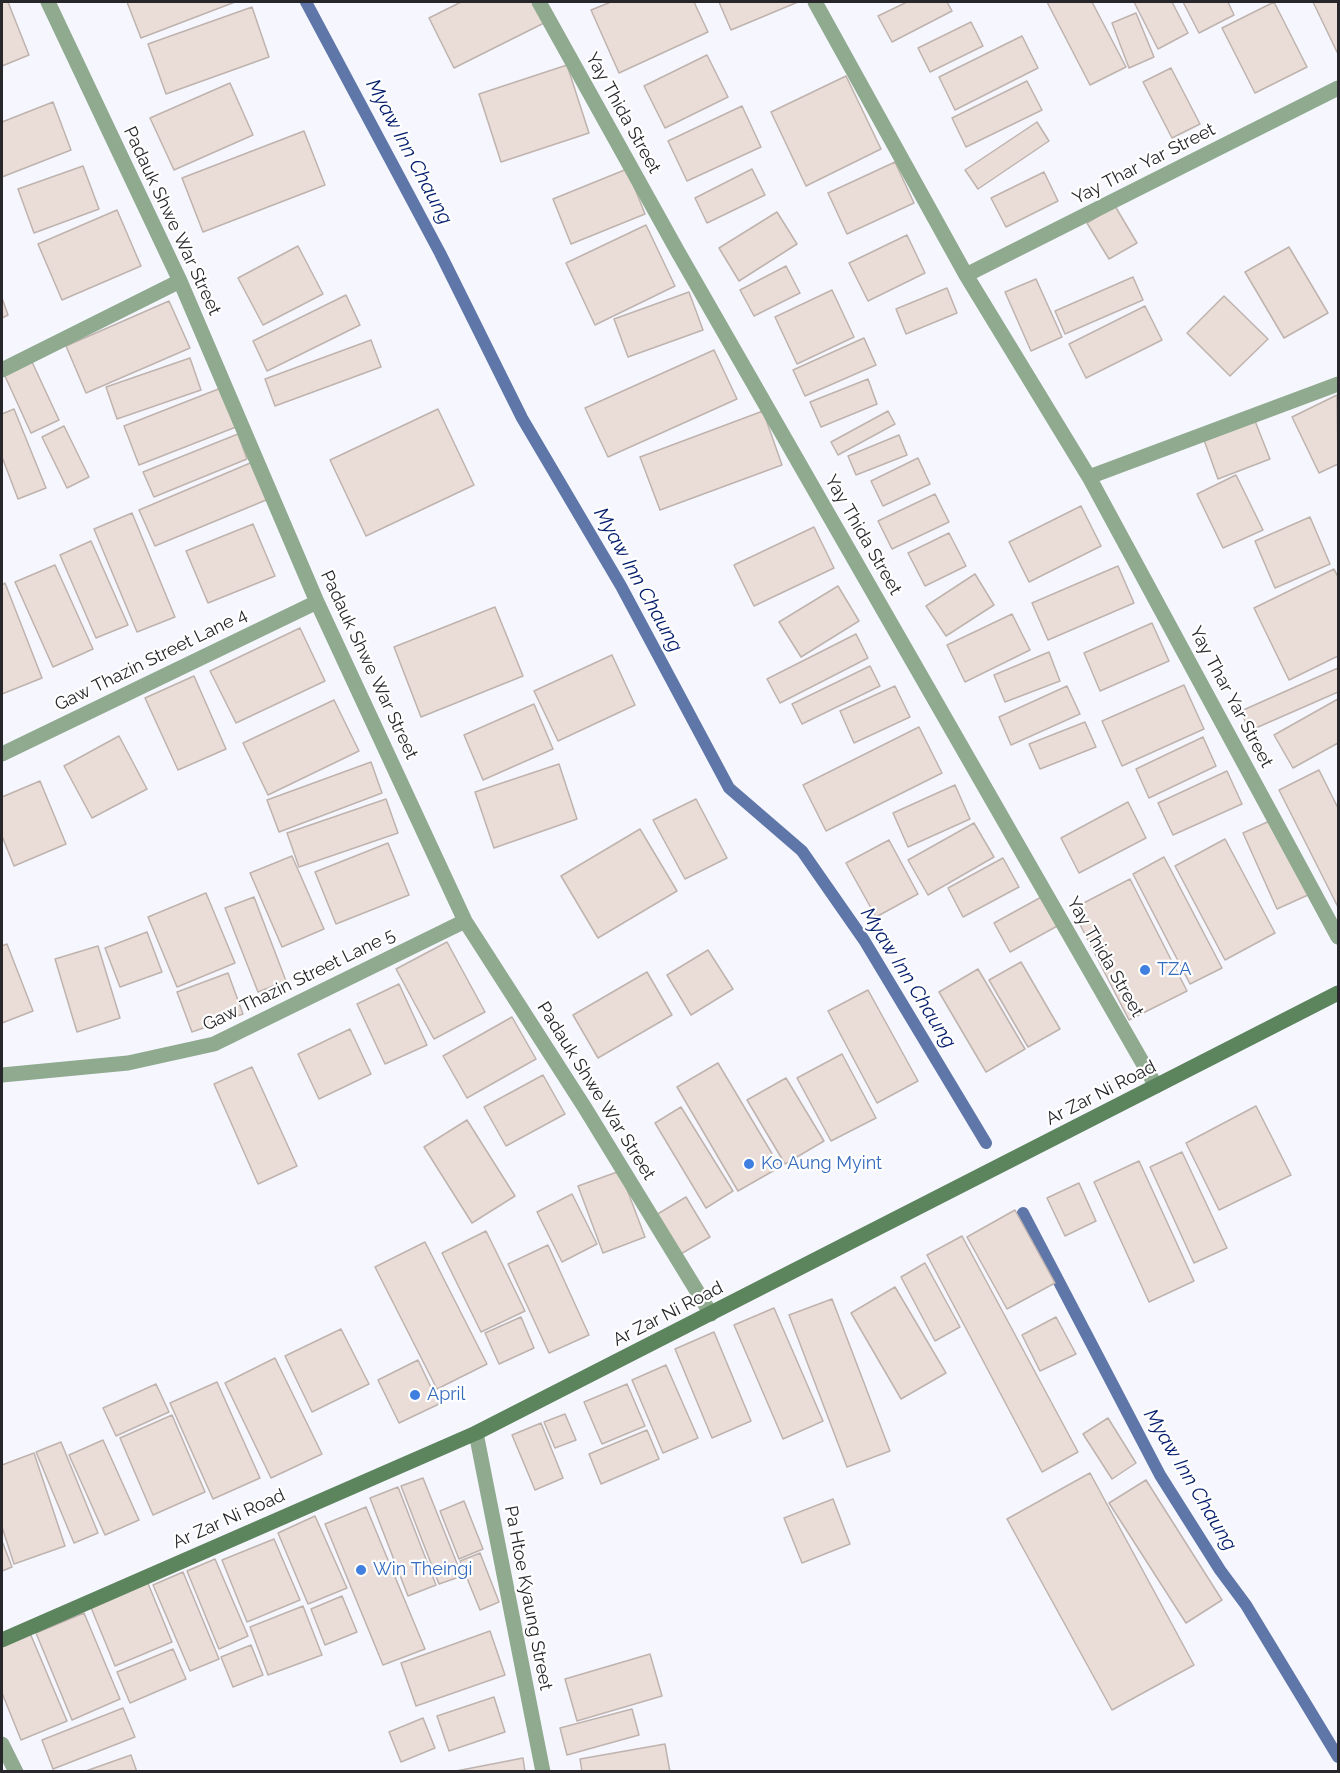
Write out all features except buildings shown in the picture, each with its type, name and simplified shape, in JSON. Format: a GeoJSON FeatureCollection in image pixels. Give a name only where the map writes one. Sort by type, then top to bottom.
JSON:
{"type":"FeatureCollection","features":[{"type":"Feature","properties":{"kind":"main road","name":"Ar Zar Ni Road"},"geometry":{"type":"LineString","coordinates":[[2,1640],[476,1433],[1338,993]]}},
{"type":"Feature","properties":{"kind":"street","name":"Padauk Shwe War Street"},"geometry":{"type":"LineString","coordinates":[[48,2],[180,282],[317,602],[465,921],[585,1108],[711,1314]]}},
{"type":"Feature","properties":{"kind":"street","name":"Yay Thida Street"},"geometry":{"type":"LineString","coordinates":[[539,2],[684,263],[1156,1086]]}},
{"type":"Feature","properties":{"kind":"street","name":"Yay Thar Yar Street"},"geometry":{"type":"LineString","coordinates":[[815,2],[966,275],[1089,477],[1338,937]]}},
{"type":"Feature","properties":{"kind":"street","name":"Yay Thar Yar Street"},"geometry":{"type":"LineString","coordinates":[[966,275],[1338,88]]}},
{"type":"Feature","properties":{"kind":"street"},"geometry":{"type":"LineString","coordinates":[[2,370],[180,282]]}},
{"type":"Feature","properties":{"kind":"street"},"geometry":{"type":"LineString","coordinates":[[1089,477],[1338,384]]}},
{"type":"Feature","properties":{"kind":"street","name":"Gaw Thazin Street Lane 4"},"geometry":{"type":"LineString","coordinates":[[2,754],[317,602]]}},
{"type":"Feature","properties":{"kind":"street","name":"Gaw Thazin Street Lane 5"},"geometry":{"type":"LineString","coordinates":[[2,1075],[128,1063],[214,1044],[465,921]]}},
{"type":"Feature","properties":{"kind":"street","name":"Pa Htoe Kyaung Street"},"geometry":{"type":"LineString","coordinates":[[476,1433],[543,1772]]}},
{"type":"Feature","properties":{"kind":"street"},"geometry":{"type":"LineString","coordinates":[[2,1744],[16,1772]]}},
{"type":"Feature","properties":{"kind":"waterway","name":"Myaw Inn Chaung"},"geometry":{"type":"LineString","coordinates":[[306,2],[440,253],[522,418],[621,586],[729,788],[802,851],[864,940],[986,1143]]}},
{"type":"Feature","properties":{"kind":"waterway","name":"Myaw Inn Chaung"},"geometry":{"type":"LineString","coordinates":[[1023,1213],[1160,1475],[1220,1570],[1246,1605],[1338,1757]]}},
{"type":"Feature","properties":{"kind":"place","name":"TZA"},"geometry":{"type":"Point","coordinates":[1145,970]}},
{"type":"Feature","properties":{"kind":"place","name":"Ko Aung Myint"},"geometry":{"type":"Point","coordinates":[749,1164]}},
{"type":"Feature","properties":{"kind":"place","name":"April"},"geometry":{"type":"Point","coordinates":[415,1395]}},
{"type":"Feature","properties":{"kind":"place","name":"Win Theingi"},"geometry":{"type":"Point","coordinates":[361,1570]}}]}
